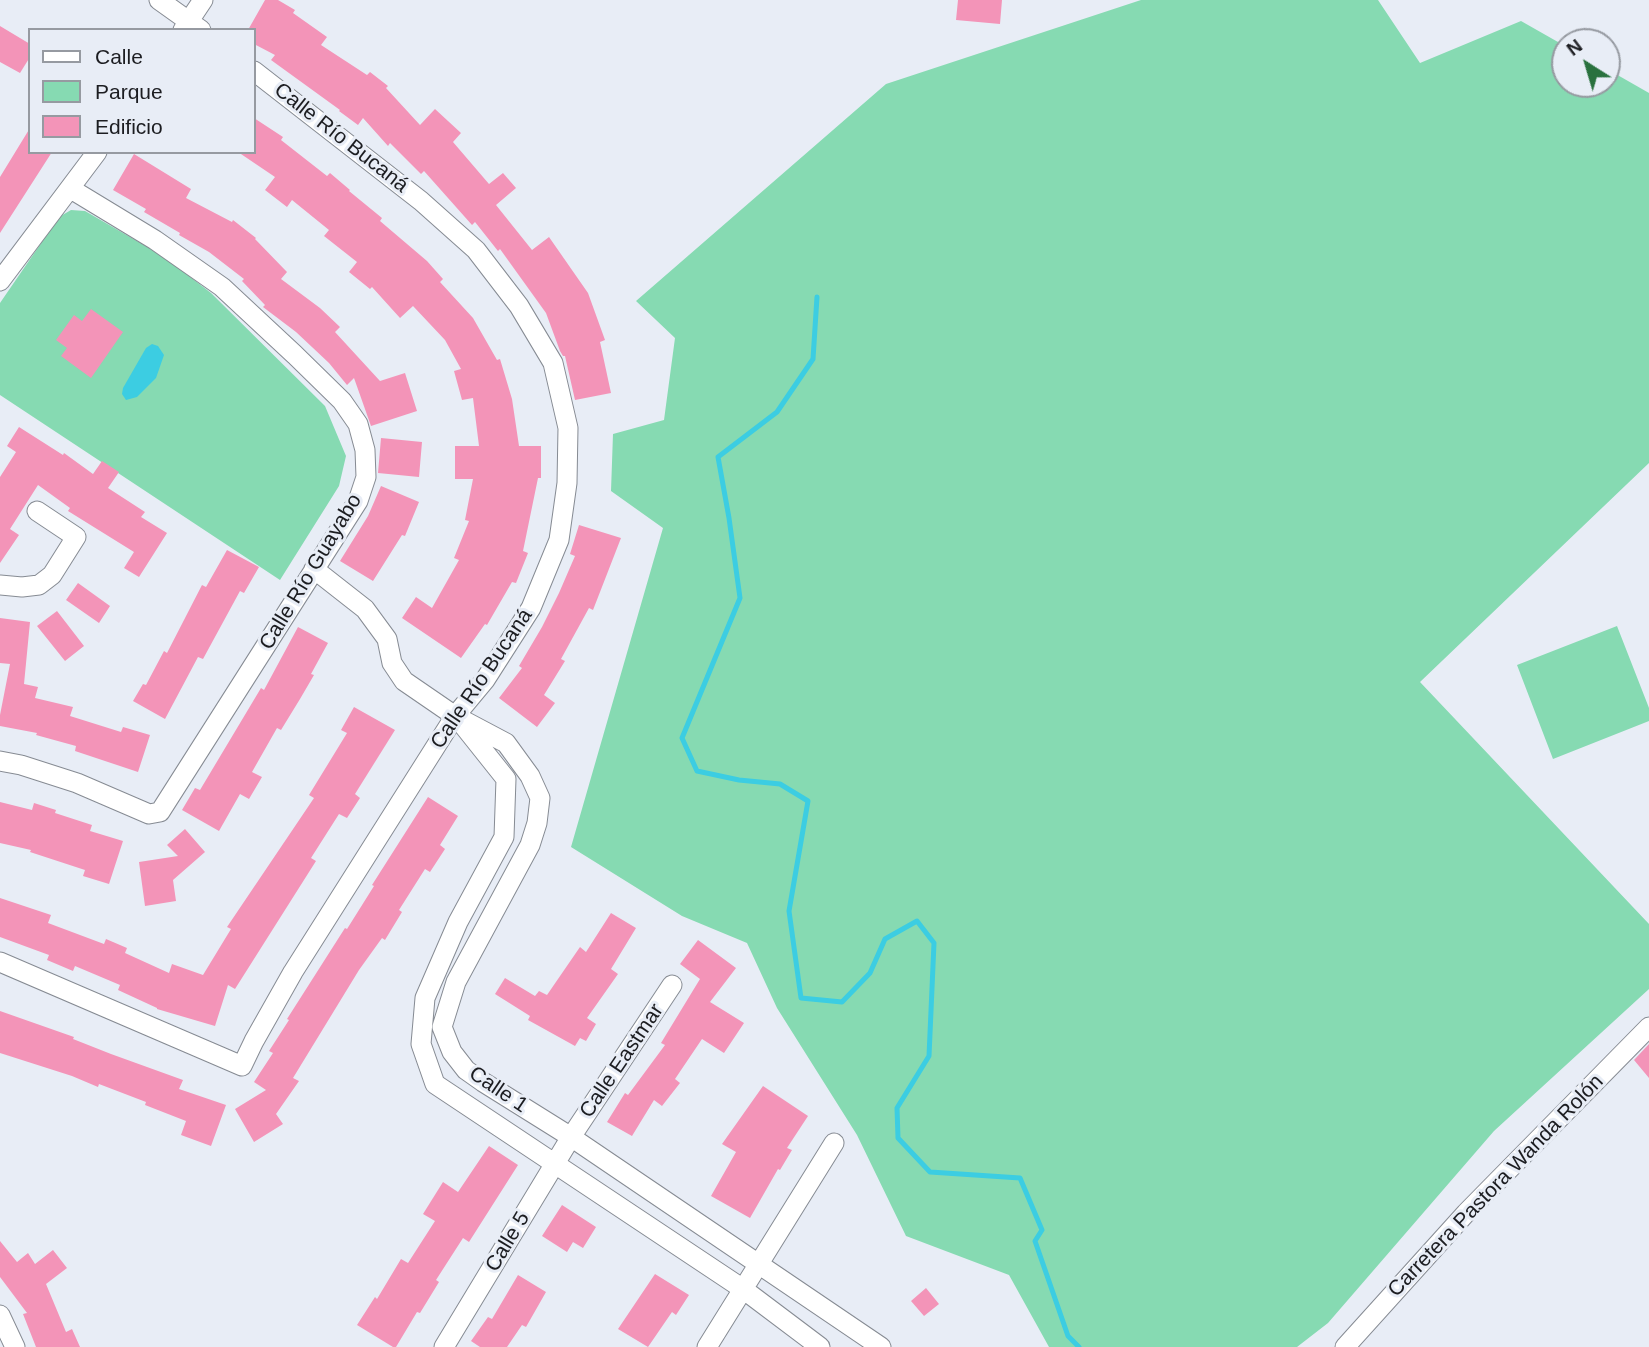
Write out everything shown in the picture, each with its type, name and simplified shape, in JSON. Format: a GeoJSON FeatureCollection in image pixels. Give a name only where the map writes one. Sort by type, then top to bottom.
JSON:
{"type":"FeatureCollection","features":[{"type":"Feature","properties":{"kind":"street"},"geometry":{"type":"LineString","coordinates":[[159,0],[191,27],[203,0]]}},
{"type":"Feature","properties":{"kind":"street","name":"Calle Río Bucaná"},"geometry":{"type":"LineString","coordinates":[[0,962],[242,1066],[293,972],[455,716],[485,680],[531,608],[559,540],[567,483],[568,428],[553,363],[519,306],[476,250],[421,201],[256,73]]}},
{"type":"Feature","properties":{"kind":"street"},"geometry":{"type":"LineString","coordinates":[[0,281],[96,154]]}},
{"type":"Feature","properties":{"kind":"street","name":"Calle Río Guayabo"},"geometry":{"type":"LineString","coordinates":[[0,761],[78,783],[149,814],[160,812],[358,501],[366,477],[365,450],[358,424],[342,401],[222,287],[155,240],[71,189]]}},
{"type":"Feature","properties":{"kind":"street"},"geometry":{"type":"LineString","coordinates":[[0,585],[39,585],[52,575],[76,537],[37,511]]}},
{"type":"Feature","properties":{"kind":"street","name":"Calle 1"},"geometry":{"type":"LineString","coordinates":[[314,569],[365,609],[387,639],[392,663],[404,681],[455,716],[506,743],[530,776],[540,798],[537,823],[530,845],[456,982],[443,1027],[452,1052],[466,1070],[571,1137],[881,1347]]}},
{"type":"Feature","properties":{"kind":"street","name":"Calle 1"},"geometry":{"type":"LineString","coordinates":[[455,716],[506,779],[505,838],[458,922],[425,998],[421,1044],[435,1084],[556,1162],[743,1289],[820,1347]]}},
{"type":"Feature","properties":{"kind":"street","name":"Calle Eastmar"},"geometry":{"type":"LineString","coordinates":[[571,1137],[672,985]]}},
{"type":"Feature","properties":{"kind":"street","name":"Carretera Pastora Wanda Rolón"},"geometry":{"type":"LineString","coordinates":[[1345,1347],[1466,1213],[1649,1027]]}},
{"type":"Feature","properties":{"kind":"street","name":"Calle 5"},"geometry":{"type":"LineString","coordinates":[[444,1347],[571,1137]]}},
{"type":"Feature","properties":{"kind":"street"},"geometry":{"type":"LineString","coordinates":[[707,1347],[834,1143]]}},
{"type":"Feature","properties":{"kind":"street"},"geometry":{"type":"LineString","coordinates":[[0,1315],[15,1347]]}},
{"type":"Feature","properties":{"kind":"green space"},"geometry":{"type":"Polygon","coordinates":[[[1141,0],[1378,0],[1420,63],[1521,21],[1551,38],[1551,98],[1621,98],[1621,77],[1649,93],[1649,463],[1420,682],[1649,924],[1649,989],[1494,1131],[1328,1323],[1297,1347],[1049,1347],[1009,1275],[906,1236],[857,1135],[777,1008],[747,943],[682,916],[571,847],[663,528],[611,491],[613,434],[664,420],[675,338],[636,301],[886,84],[1141,0]]]}},
{"type":"Feature","properties":{"kind":"green space"},"geometry":{"type":"Polygon","coordinates":[[[71,210],[85,211],[180,269],[211,293],[325,406],[346,456],[339,486],[280,580],[0,395],[0,303],[59,217],[71,210]]]}},
{"type":"Feature","properties":{"kind":"green space"},"geometry":{"type":"Polygon","coordinates":[[[1617,626],[1649,708],[1649,721],[1553,759],[1517,665],[1617,626]]]}},
{"type":"Feature","properties":{"kind":"water"},"geometry":{"type":"Polygon","coordinates":[[[152,344],[158,346],[164,355],[156,378],[137,397],[126,400],[122,394],[123,388],[146,348],[152,344]]]}},
{"type":"Feature","properties":{"kind":"building"},"geometry":{"type":"Polygon","coordinates":[[[265,0],[278,0],[295,10],[293,13],[327,37],[321,45],[367,75],[370,72],[388,86],[386,88],[420,125],[435,109],[461,133],[453,142],[489,184],[503,173],[516,188],[496,205],[532,250],[549,237],[588,293],[605,340],[600,342],[611,393],[575,400],[565,356],[560,351],[546,313],[500,249],[498,251],[475,222],[472,225],[424,171],[421,174],[390,143],[388,146],[363,118],[358,125],[271,60],[275,55],[256,45],[256,28],[249,28],[265,0]]]}},
{"type":"Feature","properties":{"kind":"building"},"geometry":{"type":"Polygon","coordinates":[[[958,0],[1002,0],[1000,24],[956,20],[958,0]]]}},
{"type":"Feature","properties":{"kind":"building"},"geometry":{"type":"Polygon","coordinates":[[[0,26],[28,43],[28,60],[20,73],[0,62],[0,26]]]}},
{"type":"Feature","properties":{"kind":"building"},"geometry":{"type":"Polygon","coordinates":[[[256,119],[283,137],[281,140],[327,176],[330,173],[350,190],[443,279],[440,282],[473,318],[497,360],[500,359],[512,399],[519,446],[541,446],[541,478],[538,478],[523,551],[528,553],[516,583],[512,582],[487,625],[485,624],[461,658],[402,618],[416,597],[432,608],[459,560],[454,558],[469,521],[465,520],[473,479],[455,479],[455,446],[479,446],[473,398],[462,400],[454,371],[461,369],[445,340],[413,306],[400,318],[372,287],[370,289],[349,272],[357,262],[324,236],[329,230],[292,200],[287,207],[265,190],[275,177],[241,154],[256,154],[256,119]]]}},
{"type":"Feature","properties":{"kind":"building"},"geometry":{"type":"Polygon","coordinates":[[[28,131],[28,154],[51,154],[0,233],[0,177],[28,131]]]}},
{"type":"Feature","properties":{"kind":"building"},"geometry":{"type":"Polygon","coordinates":[[[134,154],[191,189],[186,198],[232,222],[233,220],[256,238],[287,272],[281,279],[320,308],[340,327],[335,332],[380,381],[405,373],[417,411],[371,426],[354,378],[347,385],[329,363],[296,332],[263,307],[265,305],[242,281],[244,279],[209,252],[144,212],[146,209],[113,190],[134,154]]]}},
{"type":"Feature","properties":{"kind":"building"},"geometry":{"type":"Polygon","coordinates":[[[91,309],[123,332],[91,378],[61,356],[67,348],[56,340],[74,315],[82,321],[91,309]]]}},
{"type":"Feature","properties":{"kind":"building"},"geometry":{"type":"Polygon","coordinates":[[[19,427],[63,455],[64,453],[93,474],[102,461],[119,472],[108,488],[145,512],[141,517],[167,533],[139,577],[124,568],[134,552],[68,511],[70,508],[38,485],[10,529],[19,535],[0,563],[0,477],[16,452],[7,446],[19,427]]]}},
{"type":"Feature","properties":{"kind":"building"},"geometry":{"type":"Polygon","coordinates":[[[381,438],[422,442],[419,477],[378,473],[381,438]]]}},
{"type":"Feature","properties":{"kind":"building"},"geometry":{"type":"Polygon","coordinates":[[[381,486],[419,502],[405,536],[402,535],[373,581],[340,561],[368,516],[381,486]]]}},
{"type":"Feature","properties":{"kind":"building"},"geometry":{"type":"Polygon","coordinates":[[[579,525],[621,538],[593,610],[589,608],[561,659],[565,661],[544,695],[555,703],[537,727],[499,698],[522,668],[519,666],[559,593],[575,556],[570,554],[579,525]]]}},
{"type":"Feature","properties":{"kind":"building"},"geometry":{"type":"Polygon","coordinates":[[[227,550],[259,567],[244,593],[240,591],[203,659],[198,657],[165,719],[133,701],[143,684],[146,685],[164,651],[167,653],[202,585],[206,587],[227,550]]]}},
{"type":"Feature","properties":{"kind":"building"},"geometry":{"type":"Polygon","coordinates":[[[78,583],[110,606],[99,623],[66,600],[78,583]]]}},
{"type":"Feature","properties":{"kind":"building"},"geometry":{"type":"Polygon","coordinates":[[[57,611],[84,646],[65,661],[37,626],[57,611]]]}},
{"type":"Feature","properties":{"kind":"building"},"geometry":{"type":"Polygon","coordinates":[[[0,618],[30,622],[24,684],[38,687],[35,698],[73,707],[70,716],[121,732],[123,727],[150,735],[138,772],[75,751],[76,746],[36,735],[37,733],[0,726],[10,664],[0,663],[0,618]]]}},
{"type":"Feature","properties":{"kind":"building"},"geometry":{"type":"Polygon","coordinates":[[[298,627],[328,643],[300,699],[281,730],[277,728],[252,772],[262,777],[249,799],[240,794],[219,831],[182,810],[195,788],[200,790],[261,688],[264,690],[298,627]]]}},
{"type":"Feature","properties":{"kind":"building"},"geometry":{"type":"Polygon","coordinates":[[[354,707],[395,730],[355,794],[360,798],[347,818],[339,814],[311,858],[316,861],[235,989],[228,985],[215,1026],[157,1009],[118,990],[120,985],[75,966],[73,971],[47,960],[49,955],[0,937],[0,898],[51,915],[48,923],[104,944],[106,939],[127,948],[125,953],[169,973],[172,964],[203,975],[231,929],[227,927],[314,798],[309,795],[347,733],[341,730],[354,707]]]}},
{"type":"Feature","properties":{"kind":"building"},"geometry":{"type":"Polygon","coordinates":[[[428,797],[458,816],[440,845],[445,849],[430,872],[425,869],[399,910],[402,912],[385,940],[382,938],[359,970],[293,1078],[299,1081],[276,1114],[283,1124],[254,1142],[235,1109],[266,1090],[254,1082],[273,1053],[269,1051],[428,797]]]}},
{"type":"Feature","properties":{"kind":"building"},"geometry":{"type":"Polygon","coordinates":[[[0,802],[32,810],[34,803],[92,825],[90,831],[123,841],[109,884],[83,876],[85,870],[30,852],[31,850],[0,843],[0,802]]]}},
{"type":"Feature","properties":{"kind":"building"},"geometry":{"type":"Polygon","coordinates":[[[185,829],[205,852],[173,880],[176,901],[145,906],[139,862],[178,856],[167,845],[185,829]]]}},
{"type":"Feature","properties":{"kind":"building"},"geometry":{"type":"Polygon","coordinates":[[[611,913],[636,928],[611,969],[618,974],[587,1018],[596,1024],[586,1041],[580,1038],[575,1046],[528,1020],[530,1016],[495,994],[505,978],[535,996],[539,991],[547,995],[580,947],[586,952],[611,913]]]}},
{"type":"Feature","properties":{"kind":"building"},"geometry":{"type":"Polygon","coordinates":[[[698,940],[736,968],[710,1002],[744,1023],[724,1053],[702,1039],[675,1079],[680,1083],[662,1106],[654,1100],[632,1136],[607,1122],[625,1093],[628,1095],[665,1045],[661,1043],[700,979],[680,964],[698,940]]]}},
{"type":"Feature","properties":{"kind":"building"},"geometry":{"type":"Polygon","coordinates":[[[0,1011],[183,1080],[179,1089],[226,1105],[211,1146],[181,1135],[186,1121],[145,1105],[146,1102],[99,1084],[98,1087],[0,1053],[0,1011]]]}},
{"type":"Feature","properties":{"kind":"building"},"geometry":{"type":"Polygon","coordinates":[[[1649,1044],[1649,1078],[1634,1060],[1649,1044]]]}},
{"type":"Feature","properties":{"kind":"building"},"geometry":{"type":"Polygon","coordinates":[[[763,1086],[808,1116],[787,1148],[792,1150],[750,1218],[711,1196],[736,1152],[722,1144],[763,1086]]]}},
{"type":"Feature","properties":{"kind":"building"},"geometry":{"type":"Polygon","coordinates":[[[489,1146],[518,1165],[469,1242],[463,1238],[436,1280],[439,1282],[420,1313],[417,1312],[396,1347],[393,1347],[357,1325],[375,1297],[377,1299],[401,1259],[408,1263],[435,1221],[423,1214],[443,1182],[458,1192],[489,1146]]]}},
{"type":"Feature","properties":{"kind":"building"},"geometry":{"type":"Polygon","coordinates":[[[562,1205],[596,1227],[583,1248],[573,1242],[567,1252],[542,1236],[562,1205]]]}},
{"type":"Feature","properties":{"kind":"building"},"geometry":{"type":"Polygon","coordinates":[[[0,1241],[17,1262],[28,1253],[35,1264],[53,1250],[67,1268],[46,1284],[66,1332],[72,1329],[80,1347],[36,1347],[23,1314],[27,1313],[0,1277],[0,1241]]]}},
{"type":"Feature","properties":{"kind":"building"},"geometry":{"type":"Polygon","coordinates":[[[655,1274],[689,1295],[676,1315],[672,1312],[648,1347],[618,1329],[655,1274]]]}},
{"type":"Feature","properties":{"kind":"building"},"geometry":{"type":"Polygon","coordinates":[[[518,1275],[546,1292],[526,1327],[522,1325],[507,1347],[480,1347],[471,1341],[488,1317],[492,1319],[518,1275]]]}},
{"type":"Feature","properties":{"kind":"building"},"geometry":{"type":"Polygon","coordinates":[[[926,1288],[939,1304],[924,1316],[911,1301],[926,1288]]]}},
{"type":"Feature","properties":{"kind":"waterway"},"geometry":{"type":"LineString","coordinates":[[817,297],[813,359],[777,412],[718,457],[740,598],[682,738],[697,771],[739,780],[780,784],[808,801],[789,911],[801,998],[842,1002],[870,973],[885,939],[917,921],[934,943],[929,1056],[897,1108],[898,1138],[930,1172],[1020,1178],[1042,1230],[1035,1241],[1068,1336],[1079,1347]]}}]}
